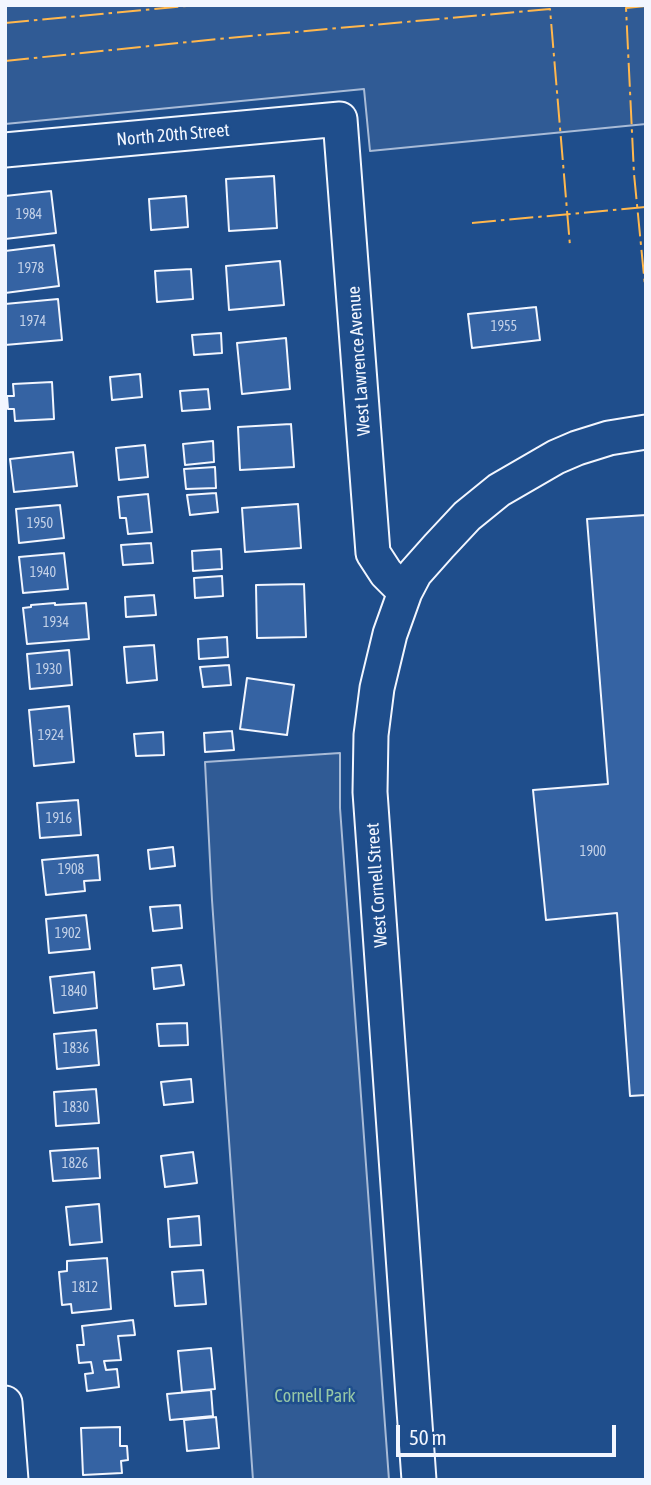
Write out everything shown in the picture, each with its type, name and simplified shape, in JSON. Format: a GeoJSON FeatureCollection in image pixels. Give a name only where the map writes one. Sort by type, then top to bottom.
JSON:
{"type":"FeatureCollection","features":[{"type":"Feature","properties":{"kind":"street","name":"North 20th Street"},"geometry":{"type":"LineString","coordinates":[[5,150],[340,119]]}},
{"type":"Feature","properties":{"kind":"street","name":"West Lawrence Avenue"},"geometry":{"type":"LineString","coordinates":[[340,119],[373,553],[386,573],[405,592]]}},
{"type":"Feature","properties":{"kind":"street","name":"West Cornell Street"},"geometry":{"type":"LineString","coordinates":[[419,1480],[370,792],[371,735],[377,688],[390,634],[405,592],[415,573],[467,516],[499,490],[556,457],[609,438],[646,432]]}},
{"type":"Feature","properties":{"kind":"street"},"geometry":{"type":"LineString","coordinates":[[5,1402],[9,1475]]}},
{"type":"Feature","properties":{"kind":"green space"},"geometry":{"type":"Polygon","coordinates":[[[5,5],[646,5],[646,124],[370,151],[364,89],[5,124],[5,5]]]}},
{"type":"Feature","properties":{"kind":"green space","name":"Cornell Park"},"geometry":{"type":"Polygon","coordinates":[[[340,753],[340,808],[389,1480],[253,1480],[212,900],[205,762],[340,753]]]}},
{"type":"Feature","properties":{"kind":"building"},"geometry":{"type":"Polygon","coordinates":[[[274,176],[277,228],[229,231],[226,179],[274,176]]]}},
{"type":"Feature","properties":{"kind":"building"},"geometry":{"type":"Polygon","coordinates":[[[51,191],[56,233],[5,239],[5,196],[51,191]]]}},
{"type":"Feature","properties":{"kind":"building"},"geometry":{"type":"Polygon","coordinates":[[[186,196],[188,227],[151,230],[149,199],[186,196]]]}},
{"type":"Feature","properties":{"kind":"building"},"geometry":{"type":"Polygon","coordinates":[[[54,245],[59,286],[5,293],[5,251],[54,245]]]}},
{"type":"Feature","properties":{"kind":"building"},"geometry":{"type":"Polygon","coordinates":[[[280,261],[284,305],[229,310],[226,266],[280,261]]]}},
{"type":"Feature","properties":{"kind":"building"},"geometry":{"type":"Polygon","coordinates":[[[191,269],[193,299],[157,302],[155,271],[191,269]]]}},
{"type":"Feature","properties":{"kind":"building"},"geometry":{"type":"Polygon","coordinates":[[[58,299],[62,340],[5,345],[5,304],[58,299]]]}},
{"type":"Feature","properties":{"kind":"building"},"geometry":{"type":"Polygon","coordinates":[[[536,307],[540,340],[472,348],[468,314],[536,307]]]}},
{"type":"Feature","properties":{"kind":"building"},"geometry":{"type":"Polygon","coordinates":[[[221,333],[222,353],[194,355],[192,335],[221,333]]]}},
{"type":"Feature","properties":{"kind":"building"},"geometry":{"type":"Polygon","coordinates":[[[286,338],[290,389],[242,394],[237,343],[286,338]]]}},
{"type":"Feature","properties":{"kind":"building"},"geometry":{"type":"Polygon","coordinates":[[[140,374],[142,397],[112,400],[110,377],[140,374]]]}},
{"type":"Feature","properties":{"kind":"building"},"geometry":{"type":"Polygon","coordinates":[[[52,382],[54,419],[15,421],[14,409],[8,409],[7,396],[14,396],[13,384],[52,382]]]}},
{"type":"Feature","properties":{"kind":"building"},"geometry":{"type":"Polygon","coordinates":[[[208,389],[210,409],[182,411],[180,391],[208,389]]]}},
{"type":"Feature","properties":{"kind":"building"},"geometry":{"type":"Polygon","coordinates":[[[291,424],[294,467],[240,470],[238,427],[291,424]]]}},
{"type":"Feature","properties":{"kind":"building"},"geometry":{"type":"Polygon","coordinates":[[[213,441],[214,462],[185,465],[183,444],[213,441]]]}},
{"type":"Feature","properties":{"kind":"building"},"geometry":{"type":"Polygon","coordinates":[[[145,445],[148,477],[119,480],[116,448],[145,445]]]}},
{"type":"Feature","properties":{"kind":"building"},"geometry":{"type":"Polygon","coordinates":[[[73,452],[77,486],[14,492],[10,459],[73,452]]]}},
{"type":"Feature","properties":{"kind":"building"},"geometry":{"type":"Polygon","coordinates":[[[215,467],[216,488],[186,489],[184,469],[215,467]]]}},
{"type":"Feature","properties":{"kind":"building"},"geometry":{"type":"Polygon","coordinates":[[[216,493],[218,512],[190,515],[187,495],[216,493]]]}},
{"type":"Feature","properties":{"kind":"building"},"geometry":{"type":"Polygon","coordinates":[[[148,494],[152,532],[128,534],[126,518],[120,518],[118,497],[148,494]]]}},
{"type":"Feature","properties":{"kind":"building"},"geometry":{"type":"Polygon","coordinates":[[[298,504],[301,548],[245,552],[242,508],[298,504]]]}},
{"type":"Feature","properties":{"kind":"building"},"geometry":{"type":"Polygon","coordinates":[[[60,505],[64,538],[19,543],[16,509],[60,505]]]}},
{"type":"Feature","properties":{"kind":"building"},"geometry":{"type":"Polygon","coordinates":[[[646,515],[646,1095],[630,1096],[617,913],[546,920],[533,790],[608,784],[587,519],[646,515]]]}},
{"type":"Feature","properties":{"kind":"building"},"geometry":{"type":"Polygon","coordinates":[[[151,543],[153,563],[123,565],[121,545],[151,543]]]}},
{"type":"Feature","properties":{"kind":"building"},"geometry":{"type":"Polygon","coordinates":[[[221,549],[222,569],[193,571],[192,551],[221,549]]]}},
{"type":"Feature","properties":{"kind":"building"},"geometry":{"type":"Polygon","coordinates":[[[64,553],[68,589],[23,593],[19,557],[64,553]]]}},
{"type":"Feature","properties":{"kind":"building"},"geometry":{"type":"Polygon","coordinates":[[[222,576],[223,596],[195,598],[194,578],[222,576]]]}},
{"type":"Feature","properties":{"kind":"building"},"geometry":{"type":"Polygon","coordinates":[[[304,584],[306,637],[257,638],[256,585],[304,584]]]}},
{"type":"Feature","properties":{"kind":"building"},"geometry":{"type":"Polygon","coordinates":[[[154,595],[156,615],[126,617],[125,597],[154,595]]]}},
{"type":"Feature","properties":{"kind":"building"},"geometry":{"type":"Polygon","coordinates":[[[55,603],[86,603],[89,639],[27,644],[23,608],[55,603]]]}},
{"type":"Feature","properties":{"kind":"building"},"geometry":{"type":"Polygon","coordinates":[[[227,637],[228,657],[199,659],[198,639],[227,637]]]}},
{"type":"Feature","properties":{"kind":"building"},"geometry":{"type":"Polygon","coordinates":[[[154,645],[157,680],[127,683],[124,647],[154,645]]]}},
{"type":"Feature","properties":{"kind":"building"},"geometry":{"type":"Polygon","coordinates":[[[69,650],[72,685],[30,689],[27,654],[69,650]]]}},
{"type":"Feature","properties":{"kind":"building"},"geometry":{"type":"Polygon","coordinates":[[[229,665],[231,685],[203,687],[200,667],[229,665]]]}},
{"type":"Feature","properties":{"kind":"building"},"geometry":{"type":"Polygon","coordinates":[[[247,678],[294,685],[287,735],[240,729],[247,678]]]}},
{"type":"Feature","properties":{"kind":"building"},"geometry":{"type":"Polygon","coordinates":[[[69,706],[74,762],[34,766],[29,710],[69,706]]]}},
{"type":"Feature","properties":{"kind":"building"},"geometry":{"type":"Polygon","coordinates":[[[232,731],[234,750],[205,752],[204,733],[232,731]]]}},
{"type":"Feature","properties":{"kind":"building"},"geometry":{"type":"Polygon","coordinates":[[[163,732],[164,755],[136,756],[134,734],[163,732]]]}},
{"type":"Feature","properties":{"kind":"building"},"geometry":{"type":"Polygon","coordinates":[[[78,800],[81,835],[40,838],[37,803],[78,800]]]}},
{"type":"Feature","properties":{"kind":"building"},"geometry":{"type":"Polygon","coordinates":[[[173,847],[175,866],[150,869],[148,850],[173,847]]]}},
{"type":"Feature","properties":{"kind":"building"},"geometry":{"type":"Polygon","coordinates":[[[98,855],[100,880],[84,881],[85,891],[46,895],[42,860],[98,855]]]}},
{"type":"Feature","properties":{"kind":"building"},"geometry":{"type":"Polygon","coordinates":[[[180,905],[182,928],[153,931],[150,907],[180,905]]]}},
{"type":"Feature","properties":{"kind":"building"},"geometry":{"type":"Polygon","coordinates":[[[86,915],[90,949],[49,953],[46,919],[86,915]]]}},
{"type":"Feature","properties":{"kind":"building"},"geometry":{"type":"Polygon","coordinates":[[[181,965],[184,985],[154,989],[152,968],[181,965]]]}},
{"type":"Feature","properties":{"kind":"building"},"geometry":{"type":"Polygon","coordinates":[[[94,972],[97,1008],[54,1013],[50,977],[94,972]]]}},
{"type":"Feature","properties":{"kind":"building"},"geometry":{"type":"Polygon","coordinates":[[[187,1023],[188,1045],[159,1046],[157,1024],[187,1023]]]}},
{"type":"Feature","properties":{"kind":"building"},"geometry":{"type":"Polygon","coordinates":[[[96,1030],[99,1065],[57,1069],[54,1034],[96,1030]]]}},
{"type":"Feature","properties":{"kind":"building"},"geometry":{"type":"Polygon","coordinates":[[[191,1079],[193,1102],[164,1105],[161,1082],[191,1079]]]}},
{"type":"Feature","properties":{"kind":"building"},"geometry":{"type":"Polygon","coordinates":[[[96,1089],[99,1123],[56,1126],[54,1092],[96,1089]]]}},
{"type":"Feature","properties":{"kind":"building"},"geometry":{"type":"Polygon","coordinates":[[[98,1148],[100,1178],[53,1181],[50,1151],[98,1148]]]}},
{"type":"Feature","properties":{"kind":"building"},"geometry":{"type":"Polygon","coordinates":[[[193,1152],[197,1183],[165,1187],[161,1156],[193,1152]]]}},
{"type":"Feature","properties":{"kind":"building"},"geometry":{"type":"Polygon","coordinates":[[[99,1204],[102,1242],[70,1245],[66,1207],[99,1204]]]}},
{"type":"Feature","properties":{"kind":"building"},"geometry":{"type":"Polygon","coordinates":[[[199,1216],[201,1245],[170,1247],[168,1219],[199,1216]]]}},
{"type":"Feature","properties":{"kind":"building"},"geometry":{"type":"Polygon","coordinates":[[[107,1258],[111,1309],[72,1313],[71,1304],[62,1305],[59,1272],[67,1271],[67,1261],[107,1258]]]}},
{"type":"Feature","properties":{"kind":"building"},"geometry":{"type":"Polygon","coordinates":[[[203,1270],[206,1304],[175,1306],[172,1272],[203,1270]]]}},
{"type":"Feature","properties":{"kind":"building"},"geometry":{"type":"Polygon","coordinates":[[[133,1320],[135,1335],[118,1336],[121,1360],[104,1361],[106,1370],[117,1369],[119,1387],[87,1391],[85,1374],[93,1373],[91,1362],[79,1363],[77,1345],[84,1345],[82,1326],[133,1320]]]}},
{"type":"Feature","properties":{"kind":"building"},"geometry":{"type":"Polygon","coordinates":[[[211,1348],[215,1389],[182,1392],[178,1351],[211,1348]]]}},
{"type":"Feature","properties":{"kind":"building"},"geometry":{"type":"Polygon","coordinates":[[[211,1390],[213,1416],[170,1420],[167,1394],[211,1390]]]}},
{"type":"Feature","properties":{"kind":"building"},"geometry":{"type":"Polygon","coordinates":[[[216,1417],[219,1448],[187,1451],[184,1420],[216,1417]]]}},
{"type":"Feature","properties":{"kind":"building"},"geometry":{"type":"Polygon","coordinates":[[[120,1427],[120,1446],[127,1446],[128,1460],[121,1461],[122,1473],[83,1475],[81,1428],[120,1427]]]}},
{"type":"Feature","properties":{"kind":"power"},"geometry":{"type":"LineString","coordinates":[[5,23],[197,5]]}},
{"type":"Feature","properties":{"kind":"power"},"geometry":{"type":"LineString","coordinates":[[646,6],[626,8],[634,174],[646,296]]}},
{"type":"Feature","properties":{"kind":"power"},"geometry":{"type":"LineString","coordinates":[[5,61],[550,9],[570,246]]}},
{"type":"Feature","properties":{"kind":"power"},"geometry":{"type":"LineString","coordinates":[[472,223],[646,207]]}}]}
